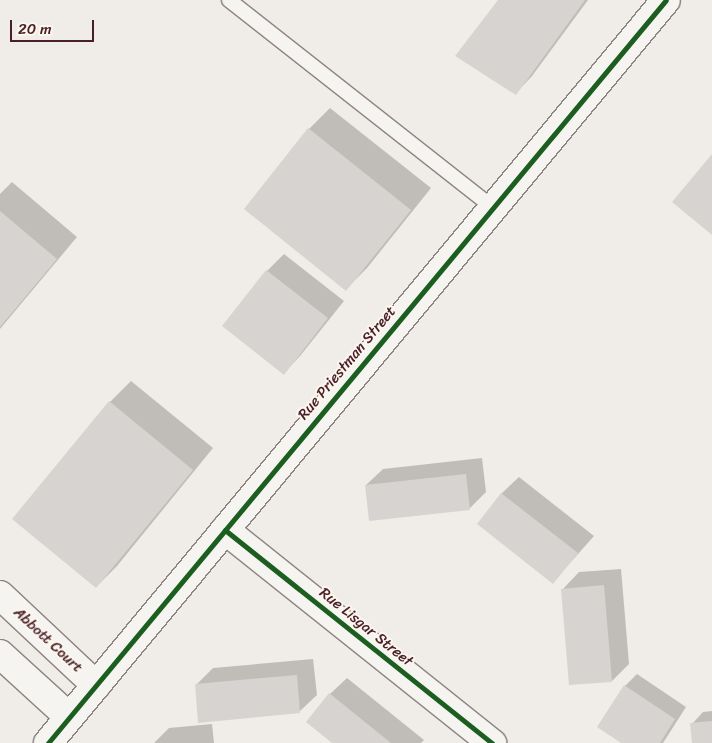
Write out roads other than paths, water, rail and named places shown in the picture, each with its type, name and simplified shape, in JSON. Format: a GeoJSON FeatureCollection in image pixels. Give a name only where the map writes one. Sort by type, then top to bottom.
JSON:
{"type":"FeatureCollection","features":[{"type":"Feature","properties":{"kind":"street","name":"Rue Priestman Street"},"geometry":{"type":"LineString","coordinates":[[48,743],[666,0]]}},
{"type":"Feature","properties":{"kind":"street","name":"Rue Lisgar Street"},"geometry":{"type":"LineString","coordinates":[[225,530],[492,743]]}},
{"type":"Feature","properties":{"kind":"street","name":"Abbott Court"},"geometry":{"type":"LineString","coordinates":[[0,595],[96,685]]}},
{"type":"Feature","properties":{"kind":"street"},"geometry":{"type":"LineString","coordinates":[[0,654],[69,717]]}},
{"type":"Feature","properties":{"kind":"lane"},"geometry":{"type":"LineString","coordinates":[[229,0],[493,208]]}}]}
